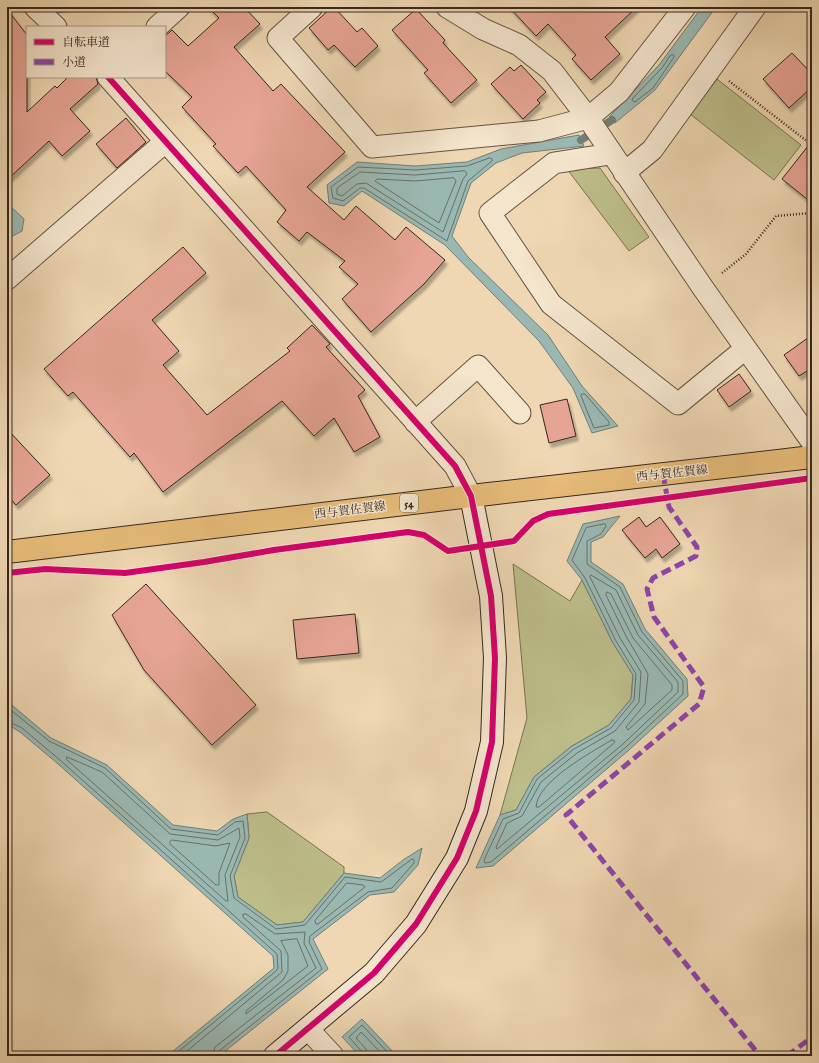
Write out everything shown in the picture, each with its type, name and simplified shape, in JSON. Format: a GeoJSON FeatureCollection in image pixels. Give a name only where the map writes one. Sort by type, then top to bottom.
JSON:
{"type":"FeatureCollection","features":[{"type":"Feature","properties":{"kind":"main road","name":"西与賀佐賀線"},"geometry":{"type":"LineString","coordinates":[[7,552],[471,496],[812,458]]}},
{"type":"Feature","properties":{"kind":"street"},"geometry":{"type":"LineString","coordinates":[[34,7],[55,26]]}},
{"type":"Feature","properties":{"kind":"street"},"geometry":{"type":"LineString","coordinates":[[158,26],[179,7]]}},
{"type":"Feature","properties":{"kind":"street"},"geometry":{"type":"LineString","coordinates":[[312,7],[278,38],[372,147],[539,131],[598,134]]}},
{"type":"Feature","properties":{"kind":"street"},"geometry":{"type":"LineString","coordinates":[[447,7],[482,30],[519,45],[552,71],[598,134],[745,349],[812,442]]}},
{"type":"Feature","properties":{"kind":"street"},"geometry":{"type":"LineString","coordinates":[[624,173],[652,150],[755,7]]}},
{"type":"Feature","properties":{"kind":"street"},"geometry":{"type":"LineString","coordinates":[[676,11],[619,92],[598,134],[554,163],[490,213],[551,304],[678,404],[745,349]]}},
{"type":"Feature","properties":{"kind":"street"},"geometry":{"type":"LineString","coordinates":[[109,78],[455,466],[471,496],[490,596],[495,658],[492,742],[476,811],[457,858],[416,924],[374,973],[275,1056]]}},
{"type":"Feature","properties":{"kind":"street"},"geometry":{"type":"LineString","coordinates":[[7,279],[165,142]]}},
{"type":"Feature","properties":{"kind":"street"},"geometry":{"type":"LineString","coordinates":[[415,422],[478,366],[520,413]]}},
{"type":"Feature","properties":{"kind":"street"},"geometry":{"type":"LineString","coordinates":[[308,1029],[333,1056]]}},
{"type":"Feature","properties":{"kind":"path"},"geometry":{"type":"LineString","coordinates":[[711,68],[812,145]]}},
{"type":"Feature","properties":{"kind":"path"},"geometry":{"type":"LineString","coordinates":[[703,288],[746,254],[776,216],[812,213]]}},
{"type":"Feature","properties":{"kind":"green space"},"geometry":{"type":"Polygon","coordinates":[[[717,79],[801,145],[774,180],[690,114],[717,79]]]}},
{"type":"Feature","properties":{"kind":"green space"},"geometry":{"type":"Polygon","coordinates":[[[600,168],[649,237],[629,251],[567,169],[600,168]]]}},
{"type":"Feature","properties":{"kind":"green space"},"geometry":{"type":"Polygon","coordinates":[[[513,564],[570,601],[582,580],[613,643],[633,675],[631,699],[609,725],[572,746],[534,777],[516,810],[500,815],[527,718],[513,564]]]}},
{"type":"Feature","properties":{"kind":"green space"},"geometry":{"type":"Polygon","coordinates":[[[267,812],[344,867],[344,873],[303,922],[277,925],[238,897],[234,876],[249,838],[247,814],[267,812]]]}},
{"type":"Feature","properties":{"kind":"water"},"geometry":{"type":"Polygon","coordinates":[[[50,7],[110,7],[106,9],[53,13],[50,7]]]}},
{"type":"Feature","properties":{"kind":"water"},"geometry":{"type":"Polygon","coordinates":[[[702,7],[716,7],[655,90],[615,123],[609,117],[659,65],[702,7]]]}},
{"type":"Feature","properties":{"kind":"water"},"geometry":{"type":"Polygon","coordinates":[[[579,135],[584,146],[522,153],[496,163],[471,183],[452,236],[468,257],[548,335],[582,386],[618,426],[592,433],[573,388],[539,341],[445,245],[362,191],[344,206],[329,203],[327,185],[357,162],[415,166],[467,162],[501,149],[579,135]]]}},
{"type":"Feature","properties":{"kind":"water"},"geometry":{"type":"Polygon","coordinates":[[[7,203],[24,219],[22,231],[7,239],[7,203]]]}},
{"type":"Feature","properties":{"kind":"water"},"geometry":{"type":"Polygon","coordinates":[[[620,516],[603,537],[591,542],[591,562],[623,584],[645,629],[687,679],[688,696],[629,750],[493,866],[476,868],[500,815],[516,810],[534,777],[572,746],[609,725],[631,699],[633,675],[613,643],[582,580],[567,561],[583,524],[620,516]]]}},
{"type":"Feature","properties":{"kind":"water"},"geometry":{"type":"Polygon","coordinates":[[[7,701],[51,738],[107,765],[173,825],[217,831],[233,819],[247,814],[249,838],[234,876],[238,897],[277,925],[303,922],[344,873],[380,878],[403,860],[422,848],[418,865],[394,892],[370,895],[313,939],[328,969],[219,1056],[167,1056],[274,968],[273,956],[57,763],[20,732],[7,724],[7,701]]]}},
{"type":"Feature","properties":{"kind":"water"},"geometry":{"type":"Polygon","coordinates":[[[362,1019],[397,1056],[360,1056],[342,1037],[362,1019]]]}},
{"type":"Feature","properties":{"kind":"building"},"geometry":{"type":"Polygon","coordinates":[[[208,7],[244,7],[260,24],[234,47],[273,91],[281,84],[345,152],[307,187],[344,220],[356,206],[395,240],[406,227],[445,260],[424,284],[371,332],[342,299],[358,284],[339,267],[345,261],[307,232],[299,241],[277,222],[286,210],[246,166],[238,173],[213,146],[216,144],[182,107],[192,97],[166,72],[166,35],[172,30],[188,46],[219,18],[208,7]]]}},
{"type":"Feature","properties":{"kind":"building"},"geometry":{"type":"Polygon","coordinates":[[[332,7],[334,7],[357,32],[362,28],[378,46],[355,67],[334,45],[328,50],[309,28],[332,7]]]}},
{"type":"Feature","properties":{"kind":"building"},"geometry":{"type":"Polygon","coordinates":[[[509,7],[637,7],[605,37],[620,54],[591,80],[572,59],[576,55],[548,24],[536,36],[509,7]]]}},
{"type":"Feature","properties":{"kind":"building"},"geometry":{"type":"Polygon","coordinates":[[[7,9],[26,34],[27,112],[55,86],[57,88],[67,78],[96,78],[98,84],[70,109],[90,131],[62,156],[49,141],[7,180],[7,9]]]}},
{"type":"Feature","properties":{"kind":"building"},"geometry":{"type":"Polygon","coordinates":[[[416,9],[445,40],[443,43],[477,80],[451,103],[424,73],[428,70],[392,30],[416,9]]]}},
{"type":"Feature","properties":{"kind":"building"},"geometry":{"type":"Polygon","coordinates":[[[792,53],[812,74],[812,87],[789,108],[763,79],[792,53]]]}},
{"type":"Feature","properties":{"kind":"building"},"geometry":{"type":"Polygon","coordinates":[[[521,65],[546,92],[537,100],[540,103],[523,119],[491,84],[510,67],[514,71],[521,65]]]}},
{"type":"Feature","properties":{"kind":"building"},"geometry":{"type":"Polygon","coordinates":[[[126,118],[146,142],[117,168],[96,144],[126,118]]]}},
{"type":"Feature","properties":{"kind":"building"},"geometry":{"type":"Polygon","coordinates":[[[812,141],[812,203],[782,179],[812,141]]]}},
{"type":"Feature","properties":{"kind":"building"},"geometry":{"type":"Polygon","coordinates":[[[183,247],[206,273],[152,320],[179,351],[163,365],[207,415],[290,351],[287,348],[312,325],[330,344],[326,347],[365,390],[358,396],[380,437],[354,452],[334,418],[314,436],[282,401],[163,492],[134,453],[130,457],[73,392],[68,396],[44,369],[183,247]]]}},
{"type":"Feature","properties":{"kind":"building"},"geometry":{"type":"Polygon","coordinates":[[[812,335],[812,368],[799,376],[784,355],[812,335]]]}},
{"type":"Feature","properties":{"kind":"building"},"geometry":{"type":"Polygon","coordinates":[[[739,374],[751,391],[729,407],[717,390],[739,374]]]}},
{"type":"Feature","properties":{"kind":"building"},"geometry":{"type":"Polygon","coordinates":[[[567,399],[576,436],[549,443],[540,405],[567,399]]]}},
{"type":"Feature","properties":{"kind":"building"},"geometry":{"type":"Polygon","coordinates":[[[7,429],[50,475],[16,505],[7,495],[7,429]]]}},
{"type":"Feature","properties":{"kind":"building"},"geometry":{"type":"Polygon","coordinates":[[[639,517],[646,527],[660,517],[680,544],[662,558],[656,549],[645,558],[622,530],[639,517]]]}},
{"type":"Feature","properties":{"kind":"building"},"geometry":{"type":"Polygon","coordinates":[[[146,584],[256,705],[212,745],[144,670],[112,615],[146,584]]]}},
{"type":"Feature","properties":{"kind":"building"},"geometry":{"type":"Polygon","coordinates":[[[355,614],[359,653],[297,659],[293,620],[355,614]]]}},
{"type":"Feature","properties":{"kind":"waterway"},"geometry":{"type":"LineString","coordinates":[[581,140],[612,120]]}},
{"type":"Feature","properties":{"kind":"marked path"},"geometry":{"type":"LineString","coordinates":[[663,474],[669,507],[697,547],[696,556],[653,578],[647,589],[654,617],[704,687],[699,704],[566,815],[760,1056]]}},
{"type":"Feature","properties":{"kind":"marked path"},"geometry":{"type":"LineString","coordinates":[[787,1056],[812,1037]]}},
{"type":"Feature","properties":{"kind":"cycle path"},"geometry":{"type":"LineString","coordinates":[[109,78],[455,466],[471,496],[491,596],[495,658],[492,742],[476,811],[457,858],[416,924],[374,973],[275,1056]]}},
{"type":"Feature","properties":{"kind":"cycle path"},"geometry":{"type":"LineString","coordinates":[[7,573],[45,569],[125,573],[274,550],[408,532],[424,535],[448,551],[514,541],[533,521],[548,514],[812,478]]}}]}
